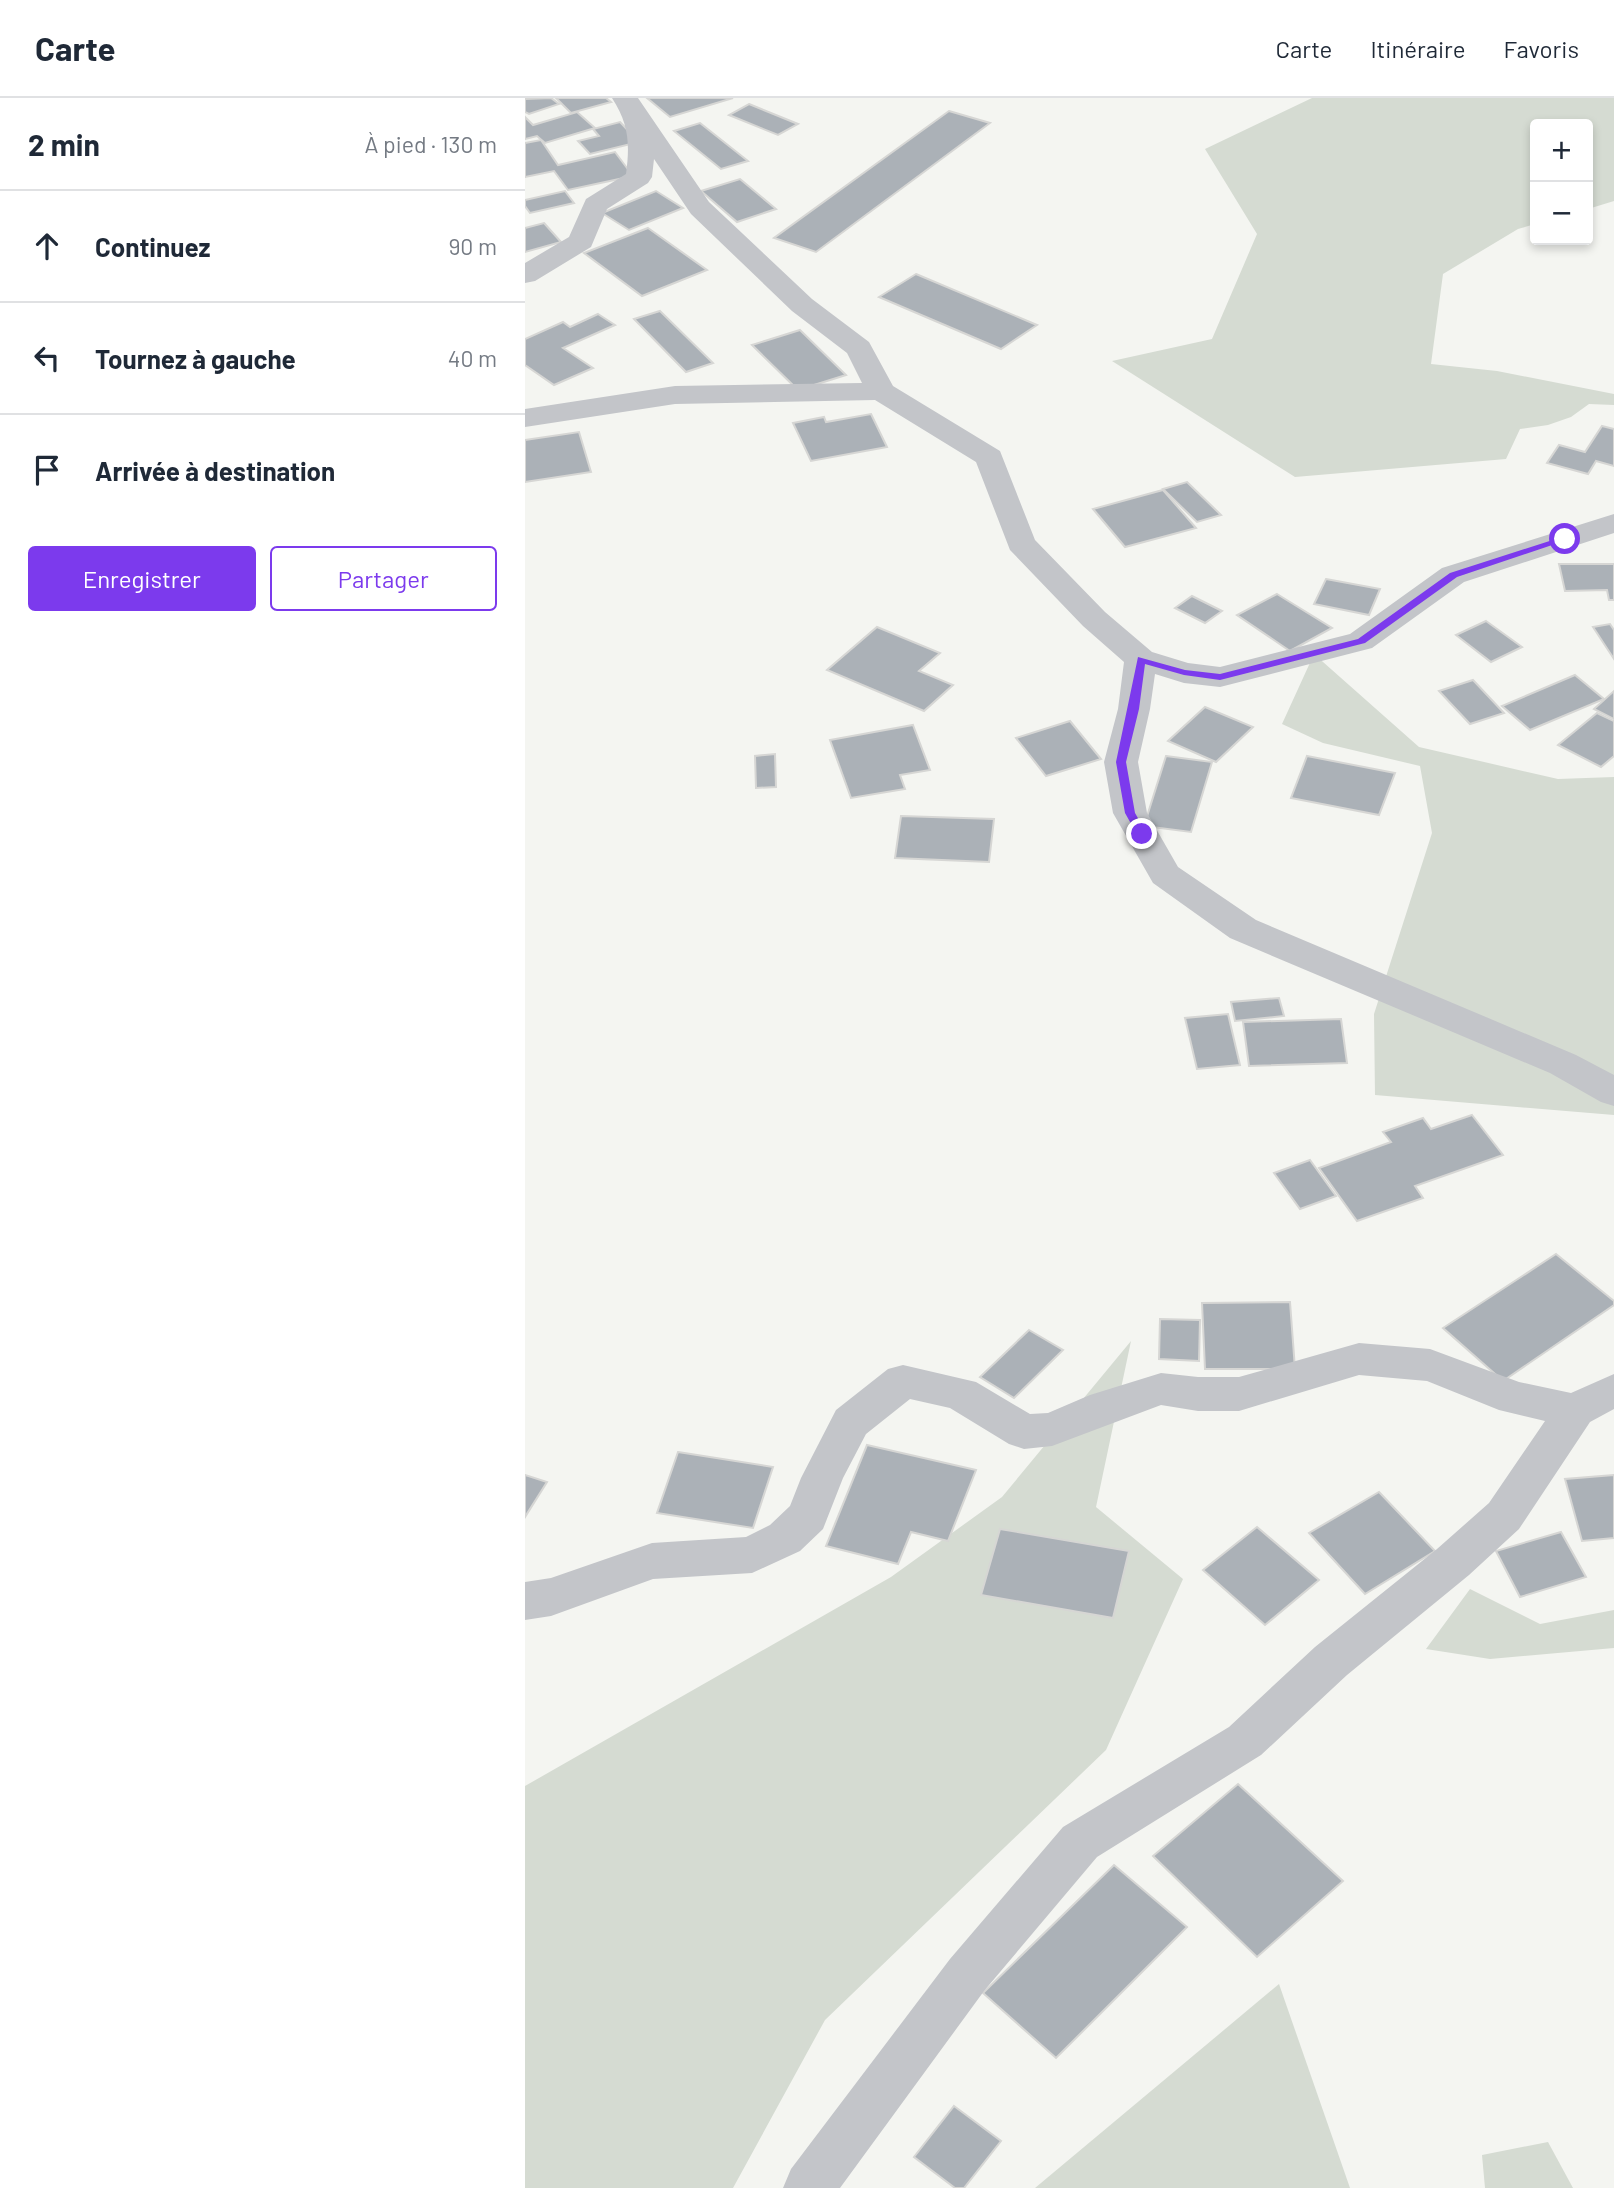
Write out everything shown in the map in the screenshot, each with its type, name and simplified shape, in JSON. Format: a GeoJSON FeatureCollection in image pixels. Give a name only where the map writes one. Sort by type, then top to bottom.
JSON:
{"type":"FeatureCollection","features":[{"type":"Feature","properties":{"kind":"street"},"geometry":{"type":"LineString","coordinates":[[525,275],[581,241],[595,205],[639,177],[643,142],[633,109]]}},
{"type":"Feature","properties":{"kind":"street"},"geometry":{"type":"LineString","coordinates":[[633,109],[700,208],[801,305],[859,348],[881,391],[989,457],[1021,543],[1094,618],[1141,659],[1184,673],[1220,677],[1361,641],[1453,575],[1614,523]]}},
{"type":"Feature","properties":{"kind":"street"},"geometry":{"type":"LineString","coordinates":[[525,418],[675,395],[881,391]]}},
{"type":"Feature","properties":{"kind":"street"},"geometry":{"type":"LineString","coordinates":[[1141,659],[1134,709],[1121,762],[1130,813],[1165,875],[1243,929],[1563,1063],[1614,1091]]}},
{"type":"Feature","properties":{"kind":"street"},"geometry":{"type":"LineString","coordinates":[[525,1601],[551,1597],[652,1561],[752,1555],[785,1538],[809,1516],[822,1478],[851,1422],[903,1381],[961,1394],[1024,1432],[1052,1429],[1105,1407],[1161,1390],[1239,1394],[1359,1359],[1430,1364],[1514,1398],[1594,1400]]}},
{"type":"Feature","properties":{"kind":"street"},"geometry":{"type":"LineString","coordinates":[[809,2187],[967,1976],[1080,1842],[1245,1741],[1331,1661],[1453,1562],[1504,1516],[1594,1400]]}},
{"type":"Feature","properties":{"kind":"shaded area"},"geometry":{"type":"Polygon","coordinates":[[[1312,98],[1614,98],[1614,201],[1593,207],[1593,119],[1530,119],[1530,225],[1518,229],[1443,274],[1431,364],[1497,371],[1614,394],[1614,405],[1589,404],[1571,417],[1548,425],[1520,429],[1506,459],[1295,477],[1112,361],[1212,339],[1257,234],[1205,149],[1312,98]]]}},
{"type":"Feature","properties":{"kind":"shaded area"},"geometry":{"type":"Polygon","coordinates":[[[1314,654],[1419,747],[1558,779],[1614,777],[1614,1115],[1375,1095],[1374,1014],[1432,833],[1420,766],[1323,743],[1282,724],[1314,654]]]}},
{"type":"Feature","properties":{"kind":"shaded area"},"geometry":{"type":"Polygon","coordinates":[[[1131,1341],[1096,1507],[1183,1579],[1106,1750],[825,2020],[733,2188],[525,2188],[525,1786],[891,1577],[1002,1497],[1131,1341]]]}},
{"type":"Feature","properties":{"kind":"shaded area"},"geometry":{"type":"Polygon","coordinates":[[[1470,1589],[1540,1624],[1614,1610],[1614,1648],[1490,1659],[1426,1649],[1470,1589]]]}},
{"type":"Feature","properties":{"kind":"shaded area"},"geometry":{"type":"Polygon","coordinates":[[[1279,1984],[1350,2188],[1035,2188],[1279,1984]]]}},
{"type":"Feature","properties":{"kind":"shaded area"},"geometry":{"type":"Polygon","coordinates":[[[1548,2142],[1573,2188],[1485,2188],[1482,2155],[1548,2142]]]}},
{"type":"Feature","properties":{"kind":"building"},"geometry":{"type":"Polygon","coordinates":[[[551,98],[559,104],[529,114],[525,112],[525,99],[551,98]]]}},
{"type":"Feature","properties":{"kind":"building"},"geometry":{"type":"Polygon","coordinates":[[[556,98],[606,98],[611,102],[571,113],[556,98]]]}},
{"type":"Feature","properties":{"kind":"building"},"geometry":{"type":"Polygon","coordinates":[[[647,98],[733,98],[670,117],[647,98]]]}},
{"type":"Feature","properties":{"kind":"building"},"geometry":{"type":"Polygon","coordinates":[[[749,104],[798,124],[778,135],[729,115],[749,104]]]}},
{"type":"Feature","properties":{"kind":"building"},"geometry":{"type":"Polygon","coordinates":[[[949,111],[990,123],[816,252],[774,238],[949,111]]]}},
{"type":"Feature","properties":{"kind":"building"},"geometry":{"type":"Polygon","coordinates":[[[577,112],[595,128],[545,143],[537,136],[525,139],[525,117],[533,125],[577,112]]]}},
{"type":"Feature","properties":{"kind":"building"},"geometry":{"type":"Polygon","coordinates":[[[620,122],[639,142],[590,154],[578,141],[599,136],[593,129],[620,122]]]}},
{"type":"Feature","properties":{"kind":"building"},"geometry":{"type":"Polygon","coordinates":[[[700,123],[748,161],[721,169],[674,131],[700,123]]]}},
{"type":"Feature","properties":{"kind":"building"},"geometry":{"type":"Polygon","coordinates":[[[541,140],[558,165],[615,152],[633,176],[568,190],[554,171],[525,177],[525,143],[541,140]]]}},
{"type":"Feature","properties":{"kind":"building"},"geometry":{"type":"Polygon","coordinates":[[[740,179],[776,209],[737,222],[701,191],[740,179]]]}},
{"type":"Feature","properties":{"kind":"building"},"geometry":{"type":"Polygon","coordinates":[[[565,191],[574,203],[530,213],[525,206],[525,200],[565,191]]]}},
{"type":"Feature","properties":{"kind":"building"},"geometry":{"type":"Polygon","coordinates":[[[656,191],[683,208],[629,230],[602,213],[656,191]]]}},
{"type":"Feature","properties":{"kind":"building"},"geometry":{"type":"Polygon","coordinates":[[[544,223],[561,242],[525,252],[525,228],[544,223]]]}},
{"type":"Feature","properties":{"kind":"building"},"geometry":{"type":"Polygon","coordinates":[[[648,228],[707,270],[642,296],[584,253],[648,228]]]}},
{"type":"Feature","properties":{"kind":"building"},"geometry":{"type":"Polygon","coordinates":[[[916,274],[1037,325],[1001,349],[879,297],[916,274]]]}},
{"type":"Feature","properties":{"kind":"building"},"geometry":{"type":"Polygon","coordinates":[[[660,311],[713,363],[686,372],[634,319],[660,311]]]}},
{"type":"Feature","properties":{"kind":"building"},"geometry":{"type":"Polygon","coordinates":[[[598,314],[615,325],[563,348],[593,368],[554,385],[525,365],[525,339],[563,322],[570,327],[598,314]]]}},
{"type":"Feature","properties":{"kind":"building"},"geometry":{"type":"Polygon","coordinates":[[[800,330],[846,375],[798,390],[752,345],[800,330]]]}},
{"type":"Feature","properties":{"kind":"building"},"geometry":{"type":"Polygon","coordinates":[[[871,414],[887,447],[811,461],[793,423],[824,417],[826,422],[871,414]]]}},
{"type":"Feature","properties":{"kind":"building"},"geometry":{"type":"Polygon","coordinates":[[[1602,426],[1614,429],[1614,466],[1596,461],[1588,474],[1547,463],[1559,445],[1585,452],[1602,426]]]}},
{"type":"Feature","properties":{"kind":"building"},"geometry":{"type":"Polygon","coordinates":[[[579,432],[591,472],[525,482],[525,440],[579,432]]]}},
{"type":"Feature","properties":{"kind":"building"},"geometry":{"type":"Polygon","coordinates":[[[1187,482],[1221,515],[1197,522],[1163,489],[1187,482]]]}},
{"type":"Feature","properties":{"kind":"building"},"geometry":{"type":"Polygon","coordinates":[[[1163,490],[1196,528],[1125,547],[1093,509],[1163,490]]]}},
{"type":"Feature","properties":{"kind":"building"},"geometry":{"type":"Polygon","coordinates":[[[1559,564],[1614,564],[1614,600],[1609,600],[1607,590],[1565,591],[1559,564]]]}},
{"type":"Feature","properties":{"kind":"building"},"geometry":{"type":"Polygon","coordinates":[[[1326,579],[1380,589],[1369,615],[1314,604],[1326,579]]]}},
{"type":"Feature","properties":{"kind":"building"},"geometry":{"type":"Polygon","coordinates":[[[1277,594],[1332,628],[1290,651],[1237,615],[1277,594]]]}},
{"type":"Feature","properties":{"kind":"building"},"geometry":{"type":"Polygon","coordinates":[[[1192,596],[1222,611],[1205,623],[1175,608],[1192,596]]]}},
{"type":"Feature","properties":{"kind":"building"},"geometry":{"type":"Polygon","coordinates":[[[1486,621],[1522,647],[1491,662],[1456,635],[1486,621]]]}},
{"type":"Feature","properties":{"kind":"building"},"geometry":{"type":"Polygon","coordinates":[[[1610,624],[1614,630],[1614,659],[1593,627],[1610,624]]]}},
{"type":"Feature","properties":{"kind":"building"},"geometry":{"type":"Polygon","coordinates":[[[877,627],[940,653],[919,671],[953,685],[924,711],[827,670],[877,627]]]}},
{"type":"Feature","properties":{"kind":"building"},"geometry":{"type":"Polygon","coordinates":[[[1575,675],[1604,699],[1530,730],[1502,706],[1575,675]]]}},
{"type":"Feature","properties":{"kind":"building"},"geometry":{"type":"Polygon","coordinates":[[[1473,680],[1504,713],[1470,724],[1439,691],[1473,680]]]}},
{"type":"Feature","properties":{"kind":"building"},"geometry":{"type":"Polygon","coordinates":[[[1614,691],[1614,719],[1594,709],[1614,691]]]}},
{"type":"Feature","properties":{"kind":"building"},"geometry":{"type":"Polygon","coordinates":[[[1205,707],[1253,727],[1216,762],[1168,741],[1205,707]]]}},
{"type":"Feature","properties":{"kind":"building"},"geometry":{"type":"Polygon","coordinates":[[[1597,713],[1614,721],[1614,756],[1601,767],[1558,745],[1597,713]]]}},
{"type":"Feature","properties":{"kind":"building"},"geometry":{"type":"Polygon","coordinates":[[[1070,721],[1101,759],[1046,776],[1016,738],[1070,721]]]}},
{"type":"Feature","properties":{"kind":"building"},"geometry":{"type":"Polygon","coordinates":[[[913,725],[930,770],[900,775],[905,789],[851,798],[830,740],[913,725]]]}},
{"type":"Feature","properties":{"kind":"building"},"geometry":{"type":"Polygon","coordinates":[[[775,754],[776,787],[756,788],[755,756],[775,754]]]}},
{"type":"Feature","properties":{"kind":"building"},"geometry":{"type":"Polygon","coordinates":[[[1166,756],[1212,762],[1191,832],[1144,826],[1166,756]]]}},
{"type":"Feature","properties":{"kind":"building"},"geometry":{"type":"Polygon","coordinates":[[[1307,756],[1395,773],[1379,815],[1291,798],[1307,756]]]}},
{"type":"Feature","properties":{"kind":"building"},"geometry":{"type":"Polygon","coordinates":[[[901,816],[994,819],[989,862],[895,858],[901,816]]]}},
{"type":"Feature","properties":{"kind":"building"},"geometry":{"type":"Polygon","coordinates":[[[1279,998],[1284,1016],[1235,1021],[1231,1002],[1279,998]]]}},
{"type":"Feature","properties":{"kind":"building"},"geometry":{"type":"Polygon","coordinates":[[[1228,1014],[1240,1065],[1197,1069],[1185,1018],[1228,1014]]]}},
{"type":"Feature","properties":{"kind":"building"},"geometry":{"type":"Polygon","coordinates":[[[1341,1019],[1347,1063],[1249,1066],[1243,1022],[1341,1019]]]}},
{"type":"Feature","properties":{"kind":"building"},"geometry":{"type":"Polygon","coordinates":[[[1472,1115],[1503,1155],[1415,1186],[1423,1198],[1357,1221],[1319,1168],[1391,1142],[1383,1132],[1423,1118],[1431,1129],[1472,1115]]]}},
{"type":"Feature","properties":{"kind":"building"},"geometry":{"type":"Polygon","coordinates":[[[1310,1160],[1336,1196],[1300,1209],[1274,1173],[1310,1160]]]}},
{"type":"Feature","properties":{"kind":"building"},"geometry":{"type":"Polygon","coordinates":[[[1556,1254],[1614,1301],[1614,1305],[1503,1381],[1443,1328],[1556,1254]]]}},
{"type":"Feature","properties":{"kind":"building"},"geometry":{"type":"Polygon","coordinates":[[[1290,1302],[1295,1369],[1205,1369],[1202,1303],[1290,1302]]]}},
{"type":"Feature","properties":{"kind":"building"},"geometry":{"type":"Polygon","coordinates":[[[1160,1319],[1200,1320],[1199,1361],[1159,1359],[1160,1319]]]}},
{"type":"Feature","properties":{"kind":"building"},"geometry":{"type":"Polygon","coordinates":[[[1029,1330],[1063,1350],[1014,1398],[980,1377],[1029,1330]]]}},
{"type":"Feature","properties":{"kind":"building"},"geometry":{"type":"Polygon","coordinates":[[[867,1445],[976,1470],[948,1541],[911,1532],[898,1564],[826,1546],[867,1445]]]}},
{"type":"Feature","properties":{"kind":"building"},"geometry":{"type":"Polygon","coordinates":[[[678,1452],[773,1467],[753,1528],[657,1513],[678,1452]]]}},
{"type":"Feature","properties":{"kind":"building"},"geometry":{"type":"Polygon","coordinates":[[[525,1475],[547,1482],[525,1517],[525,1475]]]}},
{"type":"Feature","properties":{"kind":"building"},"geometry":{"type":"Polygon","coordinates":[[[1614,1475],[1614,1538],[1582,1541],[1565,1479],[1614,1475]]]}},
{"type":"Feature","properties":{"kind":"building"},"geometry":{"type":"Polygon","coordinates":[[[1379,1492],[1435,1551],[1365,1594],[1309,1533],[1379,1492]]]}},
{"type":"Feature","properties":{"kind":"building"},"geometry":{"type":"Polygon","coordinates":[[[1257,1527],[1319,1580],[1265,1625],[1203,1570],[1257,1527]]]}},
{"type":"Feature","properties":{"kind":"building"},"geometry":{"type":"Polygon","coordinates":[[[1000,1529],[1129,1551],[1113,1618],[981,1595],[1000,1529]]]}},
{"type":"Feature","properties":{"kind":"building"},"geometry":{"type":"Polygon","coordinates":[[[1561,1532],[1586,1577],[1520,1597],[1496,1551],[1561,1532]]]}},
{"type":"Feature","properties":{"kind":"building"},"geometry":{"type":"Polygon","coordinates":[[[1238,1784],[1343,1881],[1257,1957],[1153,1856],[1238,1784]]]}},
{"type":"Feature","properties":{"kind":"building"},"geometry":{"type":"Polygon","coordinates":[[[1114,1865],[1187,1927],[1056,2058],[983,1993],[1114,1865]]]}},
{"type":"Feature","properties":{"kind":"building"},"geometry":{"type":"Polygon","coordinates":[[[954,2106],[1001,2141],[964,2188],[955,2188],[914,2157],[954,2106]]]}},
{"type":"Feature","properties":{"kind":"route"},"geometry":{"type":"LineString","coordinates":[[1142,834],[1130,813],[1121,762],[1134,709],[1141,659],[1184,673],[1220,677],[1361,641],[1453,575],[1565,539]]}}]}
